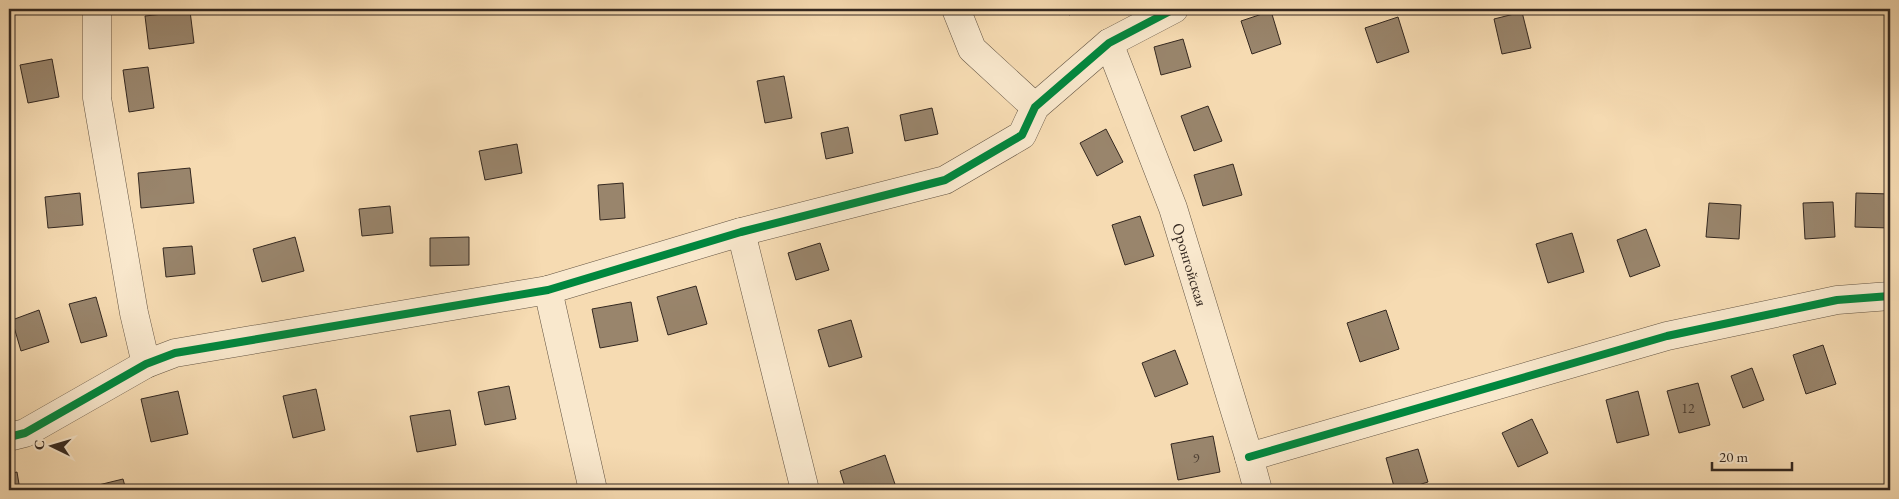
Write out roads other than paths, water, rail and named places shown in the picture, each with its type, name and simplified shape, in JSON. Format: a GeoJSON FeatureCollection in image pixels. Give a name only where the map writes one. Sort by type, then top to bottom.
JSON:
{"type":"FeatureCollection","features":[{"type":"Feature","properties":{"kind":"street"},"geometry":{"type":"LineString","coordinates":[[96,9],[97,98],[134,313],[146,364]]}},
{"type":"Feature","properties":{"kind":"street"},"geometry":{"type":"LineString","coordinates":[[956,9],[972,48],[1035,107]]}},
{"type":"Feature","properties":{"kind":"street"},"geometry":{"type":"LineString","coordinates":[[9,437],[24,433],[146,364],[175,353],[548,290],[741,232],[945,180],[1022,135],[1035,107],[1109,43],[1174,9]]}},
{"type":"Feature","properties":{"kind":"street","name":"Оронгойская"},"geometry":{"type":"LineString","coordinates":[[1109,43],[1173,208],[1258,490]]}},
{"type":"Feature","properties":{"kind":"street"},"geometry":{"type":"LineString","coordinates":[[741,232],[805,490]]}},
{"type":"Feature","properties":{"kind":"street"},"geometry":{"type":"LineString","coordinates":[[548,290],[593,490]]}},
{"type":"Feature","properties":{"kind":"street"},"geometry":{"type":"LineString","coordinates":[[1249,457],[1667,336],[1837,300],[1890,296]]}}]}
